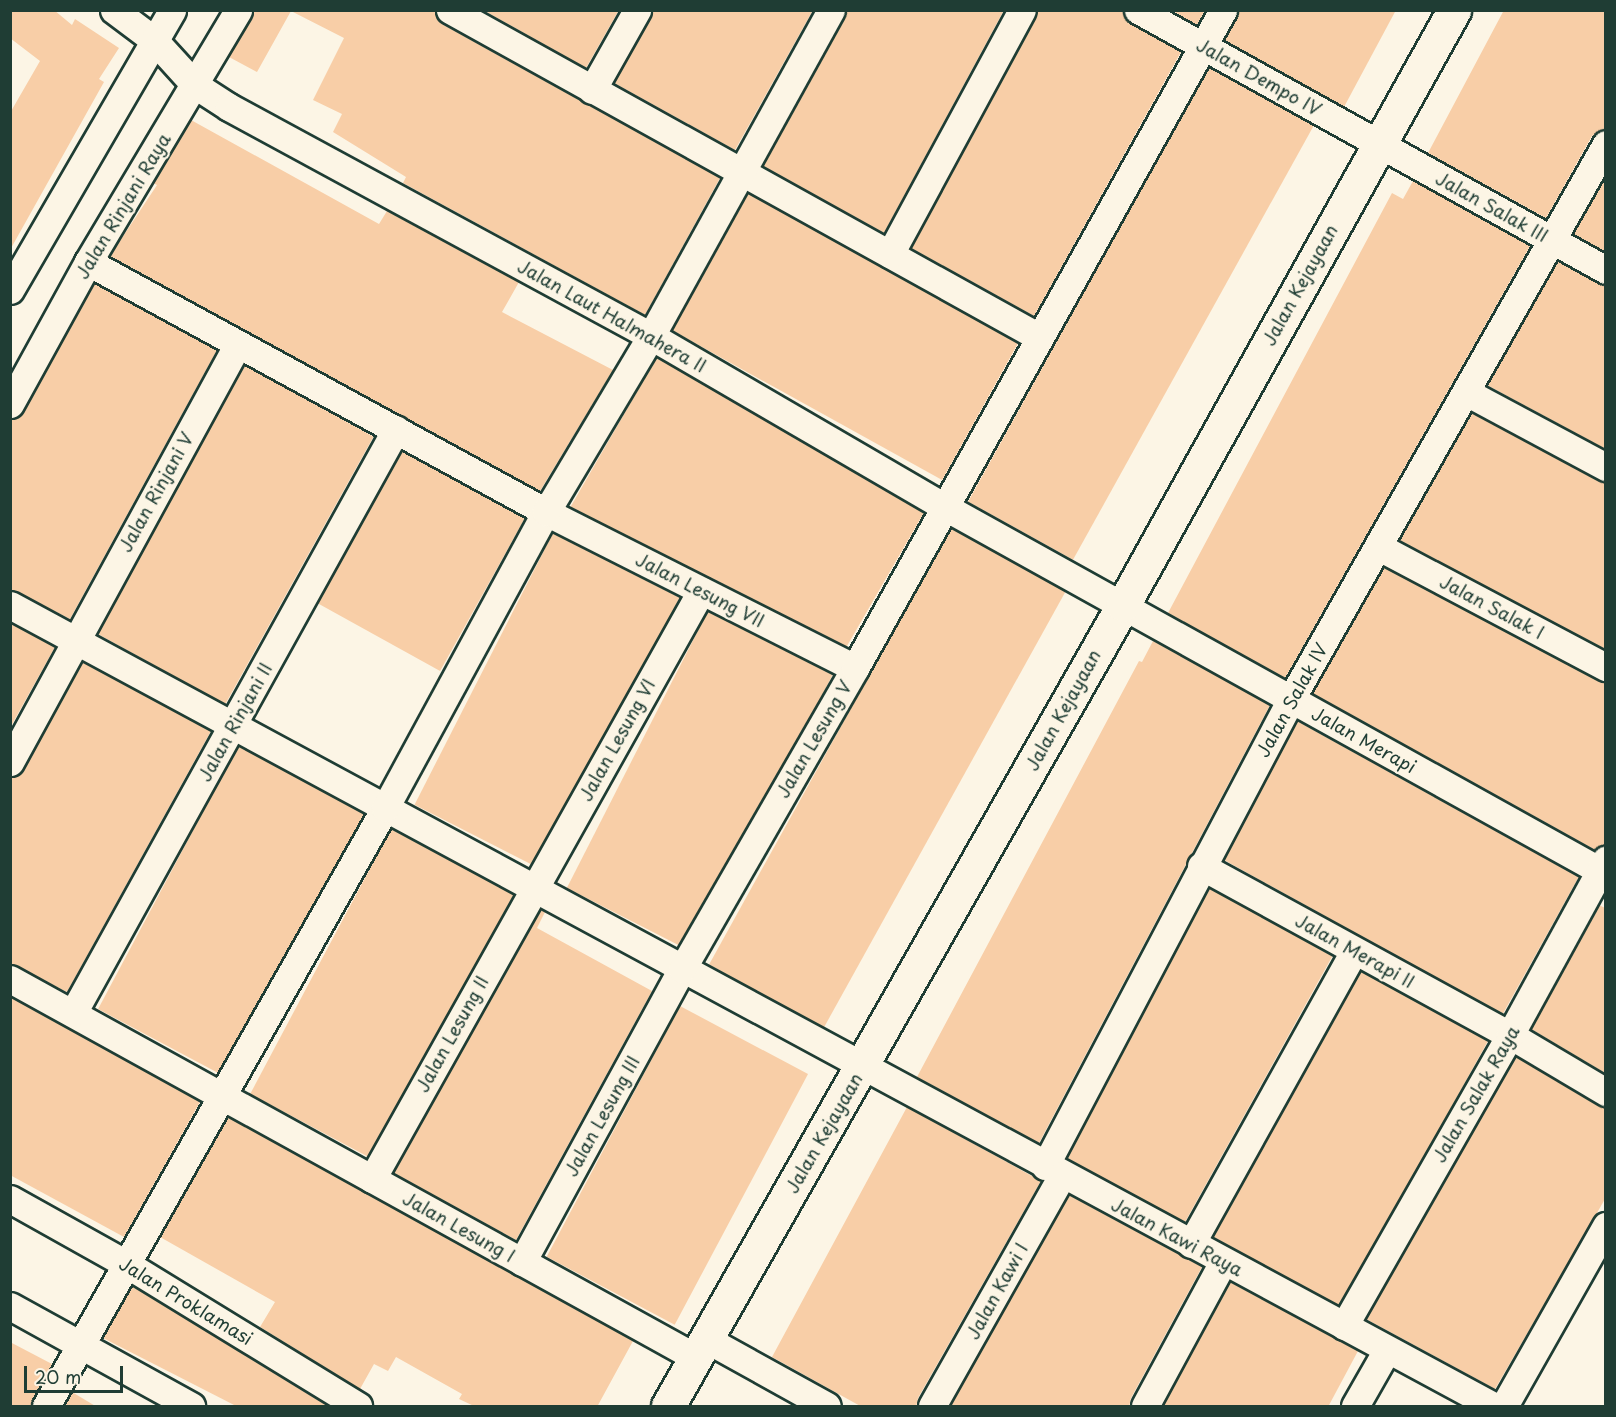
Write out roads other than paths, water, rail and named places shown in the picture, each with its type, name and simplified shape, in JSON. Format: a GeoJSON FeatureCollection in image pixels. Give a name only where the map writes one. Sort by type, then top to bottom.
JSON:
{"type":"FeatureCollection","features":[{"type":"Feature","properties":{"kind":"street","name":"Jalan Laut Halmahera II"},"geometry":{"type":"LineString","coordinates":[[114,10],[154,40],[195,86],[239,113],[651,336],[945,507],[1123,605]]}},
{"type":"Feature","properties":{"kind":"street"},"geometry":{"type":"LineString","coordinates":[[10,290],[172,10]]}},
{"type":"Feature","properties":{"kind":"street","name":"Jalan Rinjani Raya"},"geometry":{"type":"LineString","coordinates":[[10,404],[88,262],[195,86],[238,10]]}},
{"type":"Feature","properties":{"kind":"street"},"geometry":{"type":"LineString","coordinates":[[450,10],[1039,337]]}},
{"type":"Feature","properties":{"kind":"street"},"geometry":{"type":"LineString","coordinates":[[592,90],[637,10]]}},
{"type":"Feature","properties":{"kind":"street"},"geometry":{"type":"LineString","coordinates":[[46,1407],[385,808],[546,512],[651,336],[831,10]]}},
{"type":"Feature","properties":{"kind":"street"},"geometry":{"type":"LineString","coordinates":[[890,254],[1022,10]]}},
{"type":"Feature","properties":{"kind":"street","name":"Jalan Dempo IV"},"geometry":{"type":"LineString","coordinates":[[1138,10],[1379,144]]}},
{"type":"Feature","properties":{"kind":"street","name":"Jalan Lesung V"},"geometry":{"type":"LineString","coordinates":[[682,969],[855,668],[1223,10]]}},
{"type":"Feature","properties":{"kind":"street","name":"Jalan Kejayaan"},"geometry":{"type":"LineString","coordinates":[[668,1407],[1123,605],[1454,10]]}},
{"type":"Feature","properties":{"kind":"street","name":"Jalan Salak III"},"geometry":{"type":"LineString","coordinates":[[1379,144],[1605,270]]}},
{"type":"Feature","properties":{"kind":"street","name":"Jalan Salak IV"},"geometry":{"type":"LineString","coordinates":[[1053,1170],[1202,866],[1291,699],[1605,144]]}},
{"type":"Feature","properties":{"kind":"street","name":"Jalan Lesung VII"},"geometry":{"type":"LineString","coordinates":[[88,262],[546,512],[855,668]]}},
{"type":"Feature","properties":{"kind":"street","name":"Jalan Rinjani V"},"geometry":{"type":"LineString","coordinates":[[10,762],[238,344]]}},
{"type":"Feature","properties":{"kind":"street"},"geometry":{"type":"LineString","coordinates":[[1466,392],[1605,467]]}},
{"type":"Feature","properties":{"kind":"street","name":"Jalan Rinjani II"},"geometry":{"type":"LineString","coordinates":[[73,1013],[396,429]]}},
{"type":"Feature","properties":{"kind":"street","name":"Jalan Salak I"},"geometry":{"type":"LineString","coordinates":[[1379,547],[1605,667]]}},
{"type":"Feature","properties":{"kind":"street","name":"Jalan Lesung VI"},"geometry":{"type":"LineString","coordinates":[[533,889],[701,591]]}},
{"type":"Feature","properties":{"kind":"street","name":"Jalan Kawi Raya"},"geometry":{"type":"LineString","coordinates":[[10,605],[1493,1407]]}},
{"type":"Feature","properties":{"kind":"street","name":"Jalan Merapi"},"geometry":{"type":"LineString","coordinates":[[1123,605],[1604,869]]}},
{"type":"Feature","properties":{"kind":"street","name":"Jalan Merapi II"},"geometry":{"type":"LineString","coordinates":[[1202,866],[1510,1035],[1605,1092]]}},
{"type":"Feature","properties":{"kind":"street","name":"Jalan Salak Raya"},"geometry":{"type":"LineString","coordinates":[[1344,1326],[1604,869]]}},
{"type":"Feature","properties":{"kind":"street","name":"Jalan Lesung II"},"geometry":{"type":"LineString","coordinates":[[372,1179],[533,889]]}},
{"type":"Feature","properties":{"kind":"street"},"geometry":{"type":"LineString","coordinates":[[1191,1244],[1354,951]]}},
{"type":"Feature","properties":{"kind":"street","name":"Jalan Lesung III"},"geometry":{"type":"LineString","coordinates":[[522,1262],[682,969]]}},
{"type":"Feature","properties":{"kind":"street","name":"Jalan Lesung I"},"geometry":{"type":"LineString","coordinates":[[10,979],[522,1262],[827,1407]]}},
{"type":"Feature","properties":{"kind":"street","name":"Jalan Kawi I"},"geometry":{"type":"LineString","coordinates":[[932,1407],[1053,1170]]}},
{"type":"Feature","properties":{"kind":"street","name":"Jalan Proklamasi"},"geometry":{"type":"LineString","coordinates":[[10,1199],[128,1265],[358,1407]]}},
{"type":"Feature","properties":{"kind":"street"},"geometry":{"type":"LineString","coordinates":[[1504,1407],[1605,1226]]}},
{"type":"Feature","properties":{"kind":"street"},"geometry":{"type":"LineString","coordinates":[[1144,1407],[1223,1262]]}},
{"type":"Feature","properties":{"kind":"street"},"geometry":{"type":"LineString","coordinates":[[10,1306],[191,1407]]}},
{"type":"Feature","properties":{"kind":"street"},"geometry":{"type":"LineString","coordinates":[[1355,1407],[1387,1350]]}}]}
